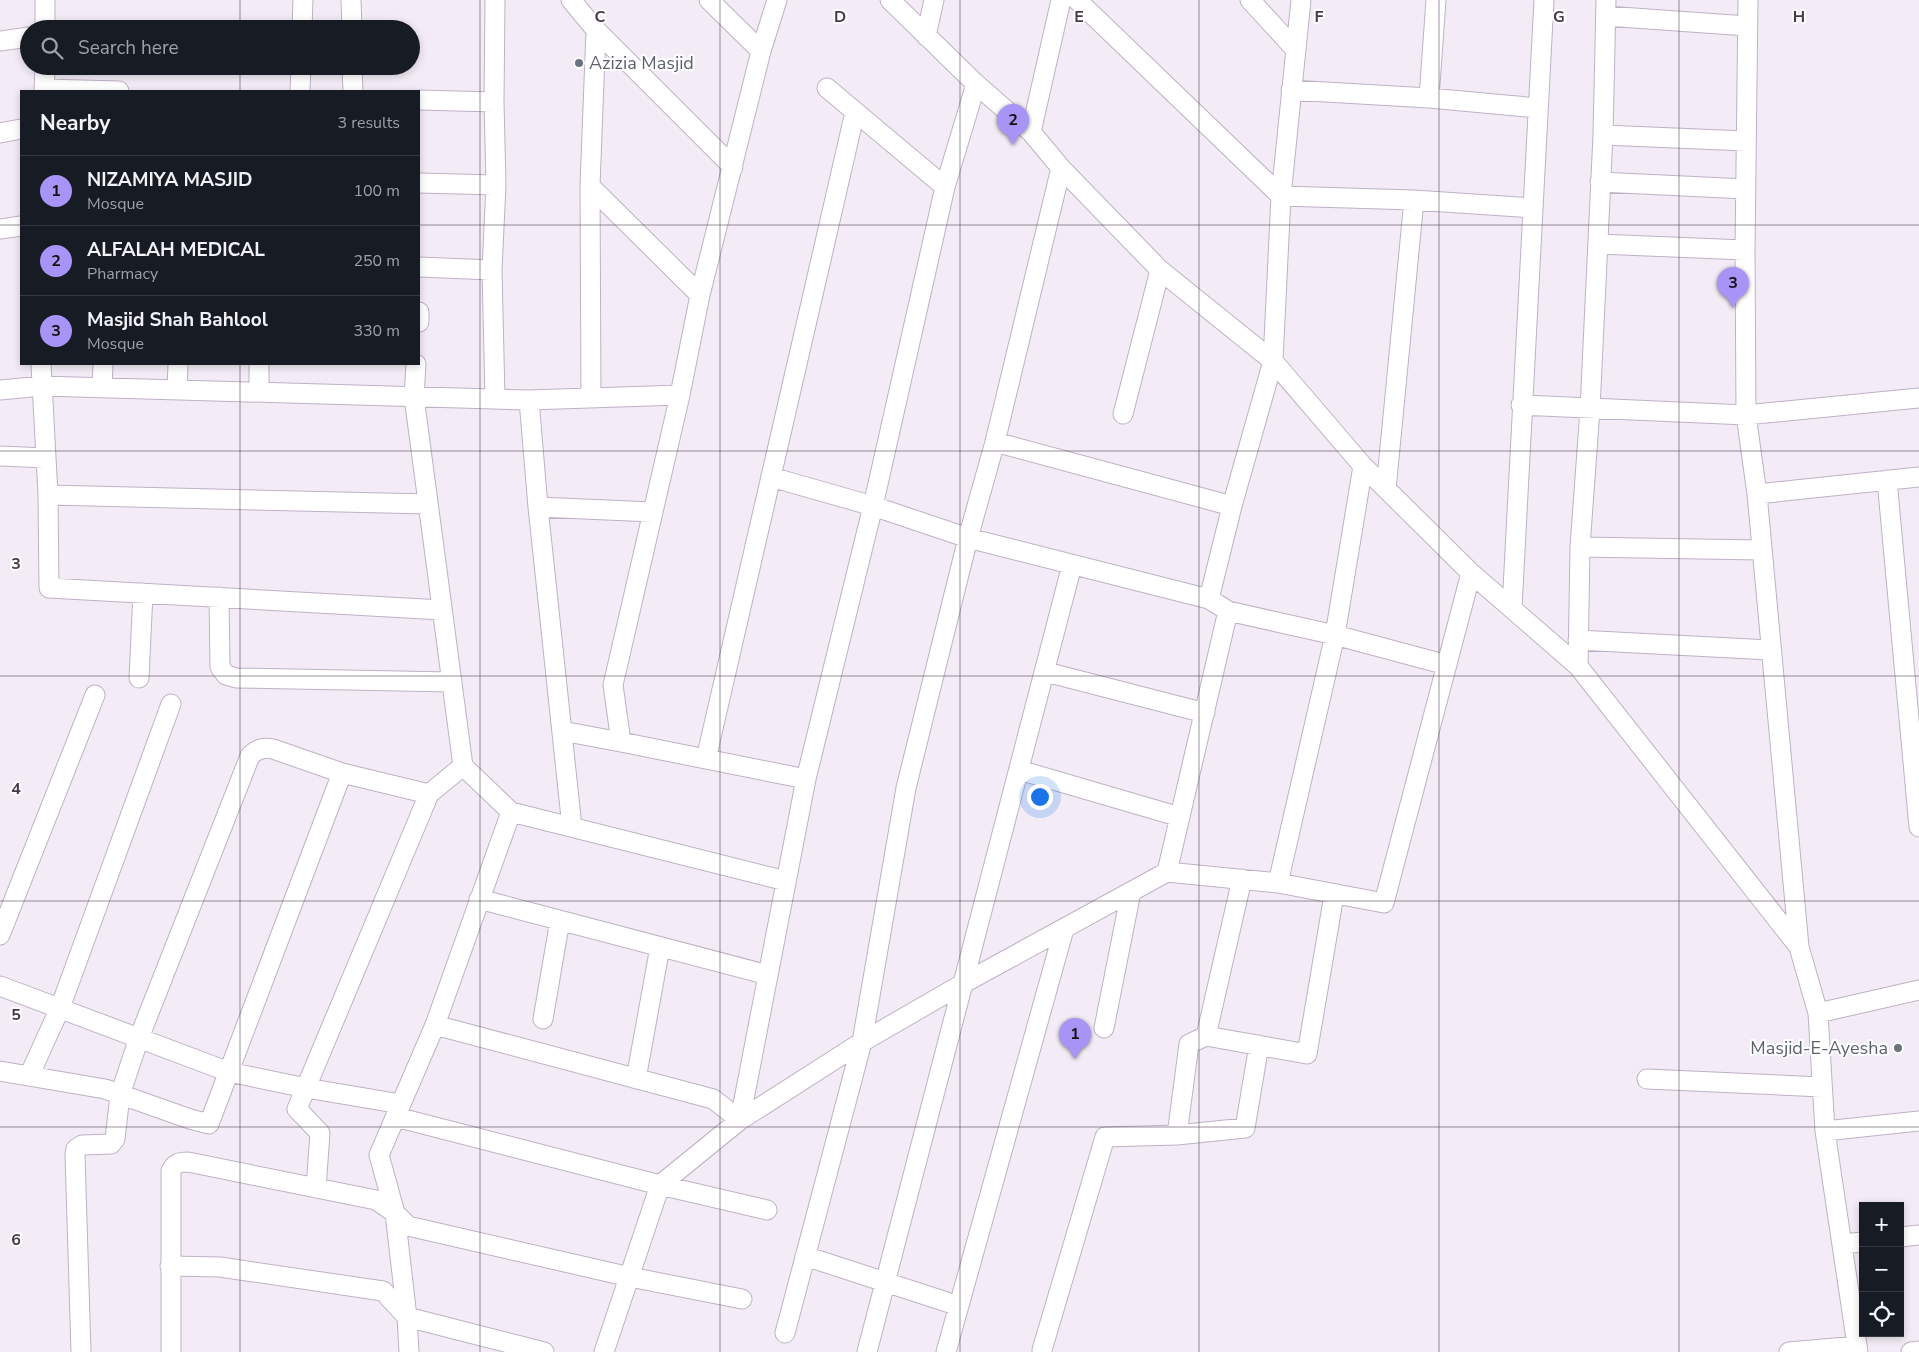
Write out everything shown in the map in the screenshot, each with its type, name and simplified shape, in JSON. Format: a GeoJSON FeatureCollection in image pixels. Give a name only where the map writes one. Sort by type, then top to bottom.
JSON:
{"type":"FeatureCollection","features":[{"type":"Feature","properties":{"kind":"street"},"geometry":{"type":"LineString","coordinates":[[45,0],[45,20]]}},
{"type":"Feature","properties":{"kind":"street"},"geometry":{"type":"LineString","coordinates":[[302,20],[303,0]]}},
{"type":"Feature","properties":{"kind":"street"},"geometry":{"type":"LineString","coordinates":[[351,0],[352,20]]}},
{"type":"Feature","properties":{"kind":"street"},"geometry":{"type":"LineString","coordinates":[[495,0],[494,102],[496,185],[492,270],[495,398]]}},
{"type":"Feature","properties":{"kind":"street"},"geometry":{"type":"LineString","coordinates":[[572,0],[596,30],[733,167]]}},
{"type":"Feature","properties":{"kind":"street"},"geometry":{"type":"LineString","coordinates":[[709,0],[761,51]]}},
{"type":"Feature","properties":{"kind":"street"},"geometry":{"type":"LineString","coordinates":[[621,742],[613,685],[680,395],[700,295],[761,51],[777,0]]}},
{"type":"Feature","properties":{"kind":"street"},"geometry":{"type":"LineString","coordinates":[[890,0],[976,84],[1031,132],[1061,168],[1160,270],[1273,361],[1363,466],[1471,573],[1578,666],[1799,946]]}},
{"type":"Feature","properties":{"kind":"street"},"geometry":{"type":"LineString","coordinates":[[926,36],[934,0]]}},
{"type":"Feature","properties":{"kind":"street"},"geometry":{"type":"LineString","coordinates":[[1031,132],[1061,0]]}},
{"type":"Feature","properties":{"kind":"street"},"geometry":{"type":"LineString","coordinates":[[1077,0],[1281,196],[1414,200],[1532,208]]}},
{"type":"Feature","properties":{"kind":"street"},"geometry":{"type":"LineString","coordinates":[[1250,0],[1295,49]]}},
{"type":"Feature","properties":{"kind":"street"},"geometry":{"type":"LineString","coordinates":[[1209,598],[1232,506],[1273,361],[1281,196],[1301,0]]}},
{"type":"Feature","properties":{"kind":"street"},"geometry":{"type":"LineString","coordinates":[[1429,98],[1436,0]]}},
{"type":"Feature","properties":{"kind":"street"},"geometry":{"type":"LineString","coordinates":[[1512,608],[1521,405],[1544,0]]}},
{"type":"Feature","properties":{"kind":"street"},"geometry":{"type":"LineString","coordinates":[[1748,0],[1745,250],[1746,415],[1757,494],[1799,946],[1818,1013],[1825,1131],[1858,1349],[1789,1352]]}},
{"type":"Feature","properties":{"kind":"street"},"geometry":{"type":"LineString","coordinates":[[1578,666],[1580,547],[1590,409],[1598,244],[1606,8],[1748,26]]}},
{"type":"Feature","properties":{"kind":"street"},"geometry":{"type":"LineString","coordinates":[[591,398],[590,186],[596,30]]}},
{"type":"Feature","properties":{"kind":"street"},"geometry":{"type":"LineString","coordinates":[[0,41],[20,38]]}},
{"type":"Feature","properties":{"kind":"street"},"geometry":{"type":"LineString","coordinates":[[44,90],[45,75]]}},
{"type":"Feature","properties":{"kind":"street"},"geometry":{"type":"LineString","coordinates":[[300,90],[301,75]]}},
{"type":"Feature","properties":{"kind":"street"},"geometry":{"type":"LineString","coordinates":[[352,75],[352,90]]}},
{"type":"Feature","properties":{"kind":"street"},"geometry":{"type":"LineString","coordinates":[[740,1120],[806,779],[874,506],[945,187],[976,84]]}},
{"type":"Feature","properties":{"kind":"street"},"geometry":{"type":"LineString","coordinates":[[827,88],[945,187]]}},
{"type":"Feature","properties":{"kind":"street"},"geometry":{"type":"LineString","coordinates":[[1291,90],[1429,98],[1538,108]]}},
{"type":"Feature","properties":{"kind":"street"},"geometry":{"type":"LineString","coordinates":[[420,100],[494,102]]}},
{"type":"Feature","properties":{"kind":"street"},"geometry":{"type":"LineString","coordinates":[[706,759],[855,112]]}},
{"type":"Feature","properties":{"kind":"street"},"geometry":{"type":"LineString","coordinates":[[0,133],[20,129]]}},
{"type":"Feature","properties":{"kind":"street"},"geometry":{"type":"LineString","coordinates":[[1602,135],[1746,140]]}},
{"type":"Feature","properties":{"kind":"street"},"geometry":{"type":"LineString","coordinates":[[785,1333],[862,1042],[906,788],[968,538],[995,442],[1061,168]]}},
{"type":"Feature","properties":{"kind":"street"},"geometry":{"type":"LineString","coordinates":[[420,182],[496,185]]}},
{"type":"Feature","properties":{"kind":"street"},"geometry":{"type":"LineString","coordinates":[[1600,182],[1746,189]]}},
{"type":"Feature","properties":{"kind":"street"},"geometry":{"type":"LineString","coordinates":[[590,186],[700,295]]}},
{"type":"Feature","properties":{"kind":"street"},"geometry":{"type":"LineString","coordinates":[[1386,489],[1414,200]]}},
{"type":"Feature","properties":{"kind":"street"},"geometry":{"type":"LineString","coordinates":[[0,229],[20,226]]}},
{"type":"Feature","properties":{"kind":"street"},"geometry":{"type":"LineString","coordinates":[[1598,244],[1745,250]]}},
{"type":"Feature","properties":{"kind":"street"},"geometry":{"type":"LineString","coordinates":[[420,267],[492,270]]}},
{"type":"Feature","properties":{"kind":"street"},"geometry":{"type":"LineString","coordinates":[[1122,414],[1160,270]]}},
{"type":"Feature","properties":{"kind":"street"},"geometry":{"type":"LineString","coordinates":[[41,365],[48,495],[49,588],[442,610]]}},
{"type":"Feature","properties":{"kind":"street"},"geometry":{"type":"LineString","coordinates":[[102,388],[103,365]]}},
{"type":"Feature","properties":{"kind":"street"},"geometry":{"type":"LineString","coordinates":[[177,390],[178,365]]}},
{"type":"Feature","properties":{"kind":"street"},"geometry":{"type":"LineString","coordinates":[[259,365],[259,392]]}},
{"type":"Feature","properties":{"kind":"street"},"geometry":{"type":"LineString","coordinates":[[416,365],[414,397],[463,766],[511,812],[786,881]]}},
{"type":"Feature","properties":{"kind":"street"},"geometry":{"type":"LineString","coordinates":[[0,390],[42,386],[529,400],[680,395]]}},
{"type":"Feature","properties":{"kind":"street"},"geometry":{"type":"LineString","coordinates":[[1521,405],[1746,415],[1919,398]]}},
{"type":"Feature","properties":{"kind":"street"},"geometry":{"type":"LineString","coordinates":[[529,400],[538,507],[572,826]]}},
{"type":"Feature","properties":{"kind":"street"},"geometry":{"type":"LineString","coordinates":[[995,442],[1232,506]]}},
{"type":"Feature","properties":{"kind":"street"},"geometry":{"type":"LineString","coordinates":[[0,456],[46,458]]}},
{"type":"Feature","properties":{"kind":"street"},"geometry":{"type":"LineString","coordinates":[[1278,883],[1335,635],[1363,466]]}},
{"type":"Feature","properties":{"kind":"street"},"geometry":{"type":"LineString","coordinates":[[771,477],[874,506],[968,538],[1209,598],[1228,611],[1335,635],[1447,665]]}},
{"type":"Feature","properties":{"kind":"street"},"geometry":{"type":"LineString","coordinates":[[1757,494],[1919,477]]}},
{"type":"Feature","properties":{"kind":"street"},"geometry":{"type":"LineString","coordinates":[[1887,480],[1919,827]]}},
{"type":"Feature","properties":{"kind":"street"},"geometry":{"type":"LineString","coordinates":[[48,495],[428,504]]}},
{"type":"Feature","properties":{"kind":"street"},"geometry":{"type":"LineString","coordinates":[[538,507],[653,512]]}},
{"type":"Feature","properties":{"kind":"street"},"geometry":{"type":"LineString","coordinates":[[1580,547],[1761,550]]}},
{"type":"Feature","properties":{"kind":"street"},"geometry":{"type":"LineString","coordinates":[[867,1352],[1046,672],[1072,565]]}},
{"type":"Feature","properties":{"kind":"street"},"geometry":{"type":"LineString","coordinates":[[604,1352],[660,1185],[740,1120],[862,1042],[964,983],[1167,872],[1278,883],[1384,903],[1471,573]]}},
{"type":"Feature","properties":{"kind":"street"},"geometry":{"type":"LineString","coordinates":[[139,678],[143,593]]}},
{"type":"Feature","properties":{"kind":"street"},"geometry":{"type":"LineString","coordinates":[[219,597],[220,667],[226,675],[236,678],[452,682]]}},
{"type":"Feature","properties":{"kind":"street"},"geometry":{"type":"LineString","coordinates":[[1167,872],[1228,611]]}},
{"type":"Feature","properties":{"kind":"street"},"geometry":{"type":"LineString","coordinates":[[1578,640],[1770,650]]}},
{"type":"Feature","properties":{"kind":"street"},"geometry":{"type":"LineString","coordinates":[[1046,672],[1205,712]]}},
{"type":"Feature","properties":{"kind":"street"},"geometry":{"type":"LineString","coordinates":[[0,935],[95,695]]}},
{"type":"Feature","properties":{"kind":"street"},"geometry":{"type":"LineString","coordinates":[[29,1076],[60,1008],[171,704]]}},
{"type":"Feature","properties":{"kind":"street"},"geometry":{"type":"LineString","coordinates":[[562,731],[806,779]]}},
{"type":"Feature","properties":{"kind":"street"},"geometry":{"type":"LineString","coordinates":[[81,1352],[76,1149],[82,1145],[111,1144],[115,1139],[120,1094],[139,1038],[250,756],[255,751],[264,748],[273,749],[342,773],[429,794]]}},
{"type":"Feature","properties":{"kind":"street"},"geometry":{"type":"LineString","coordinates":[[316,1188],[320,1133],[298,1109],[429,794],[463,766]]}},
{"type":"Feature","properties":{"kind":"street"},"geometry":{"type":"LineString","coordinates":[[1019,770],[1180,817]]}},
{"type":"Feature","properties":{"kind":"street"},"geometry":{"type":"LineString","coordinates":[[0,1071],[105,1089],[209,1124],[342,773]]}},
{"type":"Feature","properties":{"kind":"street"},"geometry":{"type":"LineString","coordinates":[[409,1352],[407,1317],[395,1213],[379,1155],[434,1025],[511,812]]}},
{"type":"Feature","properties":{"kind":"street"},"geometry":{"type":"LineString","coordinates":[[1206,1036],[1242,879]]}},
{"type":"Feature","properties":{"kind":"street"},"geometry":{"type":"LineString","coordinates":[[1104,1028],[1131,892]]}},
{"type":"Feature","properties":{"kind":"street"},"geometry":{"type":"LineString","coordinates":[[1177,1134],[1189,1044],[1206,1036],[1308,1054],[1334,895]]}},
{"type":"Feature","properties":{"kind":"street"},"geometry":{"type":"LineString","coordinates":[[479,899],[768,975]]}},
{"type":"Feature","properties":{"kind":"street"},"geometry":{"type":"LineString","coordinates":[[543,1019],[560,920]]}},
{"type":"Feature","properties":{"kind":"street"},"geometry":{"type":"LineString","coordinates":[[946,1352],[1064,929]]}},
{"type":"Feature","properties":{"kind":"street"},"geometry":{"type":"LineString","coordinates":[[636,1079],[660,947]]}},
{"type":"Feature","properties":{"kind":"street"},"geometry":{"type":"LineString","coordinates":[[0,986],[229,1072],[399,1110],[660,1185],[768,1210]]}},
{"type":"Feature","properties":{"kind":"street"},"geometry":{"type":"LineString","coordinates":[[1818,1013],[1919,990]]}},
{"type":"Feature","properties":{"kind":"street"},"geometry":{"type":"LineString","coordinates":[[434,1025],[713,1099],[740,1120]]}},
{"type":"Feature","properties":{"kind":"street"},"geometry":{"type":"LineString","coordinates":[[1042,1350],[1105,1137],[1177,1134],[1245,1128],[1259,1045]]}},
{"type":"Feature","properties":{"kind":"street"},"geometry":{"type":"LineString","coordinates":[[1647,1079],[1822,1087]]}},
{"type":"Feature","properties":{"kind":"street"},"geometry":{"type":"LineString","coordinates":[[1825,1131],[1919,1121]]}},
{"type":"Feature","properties":{"kind":"street"},"geometry":{"type":"LineString","coordinates":[[171,1352],[171,1171],[178,1162],[188,1162],[376,1200],[395,1213],[408,1226],[630,1277],[742,1300]]}},
{"type":"Feature","properties":{"kind":"street"},"geometry":{"type":"LineString","coordinates":[[1904,1237],[1919,1235]]}},
{"type":"Feature","properties":{"kind":"street"},"geometry":{"type":"LineString","coordinates":[[1842,1244],[1859,1242]]}},
{"type":"Feature","properties":{"kind":"street"},"geometry":{"type":"LineString","coordinates":[[805,1256],[959,1306]]}},
{"type":"Feature","properties":{"kind":"street"},"geometry":{"type":"LineString","coordinates":[[170,1266],[220,1267],[383,1290],[407,1317],[544,1352]]}},
{"type":"Feature","properties":{"kind":"street"},"geometry":{"type":"LineString","coordinates":[[1911,1352],[1919,1351]]}},
{"type":"Feature","properties":{"kind":"place","name":"Azizia Masjid"},"geometry":{"type":"Point","coordinates":[579,63]}},
{"type":"Feature","properties":{"kind":"place","name":"ALFALAH MEDICAL"},"geometry":{"type":"Point","coordinates":[1013,145]}},
{"type":"Feature","properties":{"kind":"place","name":"Masjid Shah Bahlool"},"geometry":{"type":"Point","coordinates":[1733,308]}},
{"type":"Feature","properties":{"kind":"place","name":"Masjid-E-Ayesha"},"geometry":{"type":"Point","coordinates":[1898,1048]}},
{"type":"Feature","properties":{"kind":"place","name":"NIZAMIYA MASJID"},"geometry":{"type":"Point","coordinates":[1075,1059]}}]}
